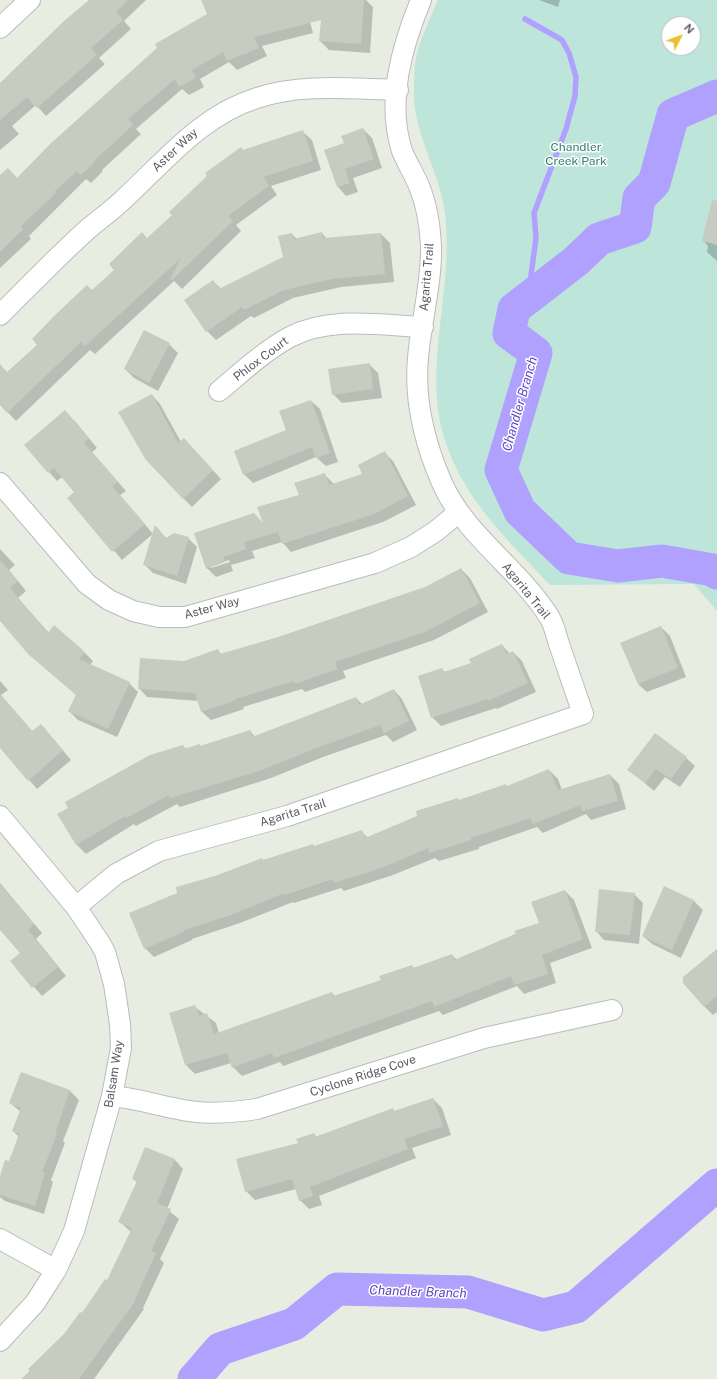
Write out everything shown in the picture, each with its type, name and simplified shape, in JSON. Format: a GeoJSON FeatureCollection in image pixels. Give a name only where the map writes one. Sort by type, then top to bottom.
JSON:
{"type":"FeatureCollection","features":[{"type":"Feature","properties":{"kind":"street"},"geometry":{"type":"LineString","coordinates":[[0,28],[30,0]]}},
{"type":"Feature","properties":{"kind":"street","name":"Agarita Trail"},"geometry":{"type":"LineString","coordinates":[[76,907],[116,874],[159,851],[287,816],[583,714],[550,616],[459,512],[442,484],[430,454],[422,423],[418,391],[418,359],[423,327],[431,248],[429,222],[423,196],[402,151],[396,127],[401,61],[408,32],[421,0]]}},
{"type":"Feature","properties":{"kind":"street","name":"Aster Way"},"geometry":{"type":"LineString","coordinates":[[0,315],[89,228],[125,199],[187,138],[226,110],[256,98],[293,89],[398,90]]}},
{"type":"Feature","properties":{"kind":"street","name":"Phlox Court"},"geometry":{"type":"LineString","coordinates":[[219,391],[270,349],[291,336],[314,328],[350,323],[423,327]]}},
{"type":"Feature","properties":{"kind":"street","name":"Aster Way"},"geometry":{"type":"LineString","coordinates":[[0,483],[87,584],[109,600],[133,611],[159,616],[186,617],[375,563],[410,547],[436,531],[459,512]]}},
{"type":"Feature","properties":{"kind":"street","name":"Balsam Way"},"geometry":{"type":"LineString","coordinates":[[0,816],[76,907],[105,952],[114,984],[120,1024],[121,1048],[112,1096],[74,1231],[56,1270],[35,1303],[0,1340]]}},
{"type":"Feature","properties":{"kind":"street","name":"Cyclone Ridge Cove"},"geometry":{"type":"LineString","coordinates":[[112,1096],[139,1099],[179,1110],[232,1113],[257,1110],[484,1038],[612,1010]]}},
{"type":"Feature","properties":{"kind":"street"},"geometry":{"type":"LineString","coordinates":[[0,1239],[56,1270]]}},
{"type":"Feature","properties":{"kind":"green space","name":"Chandler Creek Park"},"geometry":{"type":"Polygon","coordinates":[[[438,0],[717,0],[717,611],[694,584],[550,585],[505,537],[477,503],[455,466],[447,446],[439,417],[437,387],[437,357],[446,267],[447,237],[444,207],[441,192],[421,133],[414,103],[414,69],[422,37],[438,0]]]}},
{"type":"Feature","properties":{"kind":"building"},"geometry":{"type":"Polygon","coordinates":[[[89,0],[128,0],[116,12],[123,20],[91,48],[97,55],[37,108],[27,97],[0,120],[0,83],[64,21],[89,0]]]}},
{"type":"Feature","properties":{"kind":"building"},"geometry":{"type":"Polygon","coordinates":[[[201,0],[364,0],[361,44],[319,41],[321,20],[254,37],[259,48],[227,61],[223,52],[192,70],[196,78],[179,87],[175,79],[128,119],[133,125],[94,161],[95,162],[81,175],[77,171],[54,192],[56,193],[21,226],[23,229],[0,252],[0,175],[8,168],[17,178],[50,144],[157,48],[155,44],[207,14],[201,0]]]}},
{"type":"Feature","properties":{"kind":"building"},"geometry":{"type":"Polygon","coordinates":[[[363,128],[374,159],[345,169],[350,183],[337,187],[324,150],[344,143],[341,136],[363,128]]]}},
{"type":"Feature","properties":{"kind":"building"},"geometry":{"type":"Polygon","coordinates":[[[303,130],[313,161],[263,177],[269,186],[228,216],[233,221],[172,280],[170,279],[181,258],[85,346],[81,342],[7,413],[0,405],[0,364],[7,372],[37,345],[32,339],[55,315],[87,285],[92,290],[114,270],[109,264],[142,232],[147,238],[172,215],[169,212],[207,176],[205,173],[241,147],[243,150],[303,130]]]}},
{"type":"Feature","properties":{"kind":"building"},"geometry":{"type":"Polygon","coordinates":[[[712,200],[717,201],[717,245],[702,241],[712,200]]]}},
{"type":"Feature","properties":{"kind":"building"},"geometry":{"type":"Polygon","coordinates":[[[322,232],[323,238],[381,233],[385,274],[332,279],[284,290],[244,310],[242,307],[206,332],[184,300],[213,280],[219,289],[283,257],[278,236],[292,233],[294,239],[322,232]]]}},
{"type":"Feature","properties":{"kind":"building"},"geometry":{"type":"Polygon","coordinates":[[[144,330],[170,343],[149,383],[124,369],[144,330]]]}},
{"type":"Feature","properties":{"kind":"building"},"geometry":{"type":"Polygon","coordinates":[[[370,363],[373,389],[332,395],[328,369],[370,363]]]}},
{"type":"Feature","properties":{"kind":"building"},"geometry":{"type":"Polygon","coordinates":[[[152,394],[178,443],[184,438],[213,470],[183,499],[146,460],[118,412],[152,394]]]}},
{"type":"Feature","properties":{"kind":"building"},"geometry":{"type":"Polygon","coordinates":[[[311,400],[330,453],[316,458],[312,447],[243,475],[234,451],[286,430],[279,411],[311,400]]]}},
{"type":"Feature","properties":{"kind":"building"},"geometry":{"type":"Polygon","coordinates":[[[65,410],[89,438],[84,443],[118,482],[112,486],[145,524],[112,552],[67,498],[74,492],[54,468],[48,473],[24,445],[65,410]]]}},
{"type":"Feature","properties":{"kind":"building"},"geometry":{"type":"Polygon","coordinates":[[[385,451],[408,496],[374,514],[282,544],[278,532],[244,542],[246,549],[223,557],[225,562],[206,569],[194,533],[254,513],[263,523],[257,507],[299,495],[294,483],[325,473],[329,485],[362,474],[358,465],[385,451]]]}},
{"type":"Feature","properties":{"kind":"building"},"geometry":{"type":"Polygon","coordinates":[[[155,525],[166,538],[174,533],[189,537],[177,576],[143,565],[155,525]]]}},
{"type":"Feature","properties":{"kind":"building"},"geometry":{"type":"Polygon","coordinates":[[[0,560],[18,581],[10,588],[48,633],[54,625],[85,652],[79,659],[130,682],[108,729],[68,711],[76,695],[28,654],[0,621],[0,560]]]}},
{"type":"Feature","properties":{"kind":"building"},"geometry":{"type":"Polygon","coordinates":[[[461,568],[480,603],[425,632],[335,662],[337,669],[295,684],[294,681],[235,699],[236,700],[201,712],[195,693],[138,689],[140,658],[184,661],[218,649],[220,654],[278,637],[425,587],[461,568]]]}},
{"type":"Feature","properties":{"kind":"building"},"geometry":{"type":"Polygon","coordinates":[[[661,626],[678,668],[638,684],[620,643],[661,626]]]}},
{"type":"Feature","properties":{"kind":"building"},"geometry":{"type":"Polygon","coordinates":[[[502,644],[507,654],[513,651],[528,683],[488,701],[487,699],[431,718],[418,676],[442,668],[444,672],[471,663],[469,659],[502,644]]]}},
{"type":"Feature","properties":{"kind":"building"},"geometry":{"type":"Polygon","coordinates":[[[394,689],[409,721],[384,733],[380,725],[262,770],[170,798],[169,795],[126,818],[125,816],[76,845],[57,814],[68,808],[65,802],[150,755],[183,745],[184,749],[200,744],[200,746],[250,730],[252,737],[356,697],[359,705],[394,689]]]}},
{"type":"Feature","properties":{"kind":"building"},"geometry":{"type":"Polygon","coordinates":[[[0,694],[32,731],[41,724],[63,750],[28,781],[0,748],[0,694]]]}},
{"type":"Feature","properties":{"kind":"building"},"geometry":{"type":"Polygon","coordinates":[[[655,733],[687,757],[671,779],[656,769],[645,783],[627,770],[655,733]]]}},
{"type":"Feature","properties":{"kind":"building"},"geometry":{"type":"Polygon","coordinates":[[[549,769],[558,790],[610,774],[618,801],[582,811],[580,805],[533,824],[530,818],[471,838],[471,840],[429,853],[428,848],[384,867],[334,883],[333,879],[285,895],[284,893],[231,915],[184,930],[184,932],[144,949],[129,913],[177,893],[176,887],[218,875],[262,858],[263,860],[313,844],[314,846],[362,830],[365,838],[417,816],[416,811],[458,798],[459,800],[506,784],[507,786],[549,769]]]}},
{"type":"Feature","properties":{"kind":"building"},"geometry":{"type":"Polygon","coordinates":[[[0,884],[34,924],[28,930],[58,967],[32,988],[10,961],[20,953],[0,930],[0,884]]]}},
{"type":"Feature","properties":{"kind":"building"},"geometry":{"type":"Polygon","coordinates":[[[664,886],[694,900],[672,950],[642,936],[664,886]]]}},
{"type":"Feature","properties":{"kind":"building"},"geometry":{"type":"Polygon","coordinates":[[[599,889],[635,893],[630,935],[595,932],[599,889]]]}},
{"type":"Feature","properties":{"kind":"building"},"geometry":{"type":"Polygon","coordinates":[[[565,890],[583,939],[542,955],[548,974],[514,985],[511,976],[434,1007],[432,1001],[274,1058],[272,1053],[232,1068],[227,1053],[185,1065],[169,1013],[195,1005],[199,1016],[207,1013],[214,1034],[332,992],[333,996],[381,980],[379,976],[412,965],[413,968],[452,954],[454,960],[516,934],[514,931],[539,923],[531,902],[565,890]]]}},
{"type":"Feature","properties":{"kind":"building"},"geometry":{"type":"Polygon","coordinates":[[[717,949],[717,996],[704,1007],[683,983],[683,977],[717,949]]]}},
{"type":"Feature","properties":{"kind":"building"},"geometry":{"type":"Polygon","coordinates":[[[21,1072],[70,1090],[55,1133],[57,1134],[42,1172],[45,1172],[35,1206],[0,1195],[0,1176],[5,1160],[9,1161],[19,1134],[12,1131],[21,1108],[9,1103],[21,1072]]]}},
{"type":"Feature","properties":{"kind":"building"},"geometry":{"type":"Polygon","coordinates":[[[433,1098],[443,1126],[404,1139],[408,1149],[310,1187],[313,1196],[299,1201],[292,1179],[245,1192],[236,1159],[298,1143],[296,1139],[314,1133],[315,1137],[393,1108],[394,1111],[433,1098]]]}},
{"type":"Feature","properties":{"kind":"building"},"geometry":{"type":"Polygon","coordinates":[[[145,1147],[175,1159],[157,1203],[171,1209],[151,1251],[156,1253],[135,1299],[136,1300],[79,1379],[21,1379],[30,1371],[28,1369],[64,1334],[80,1312],[82,1313],[105,1279],[107,1280],[132,1228],[118,1222],[137,1181],[132,1179],[145,1147]]]}},
{"type":"Feature","properties":{"kind":"waterway"},"geometry":{"type":"LineString","coordinates":[[525,19],[562,40],[569,53],[576,77],[575,96],[566,129],[534,213],[536,238],[528,298]]}},
{"type":"Feature","properties":{"kind":"waterway","name":"Chandler Branch"},"geometry":{"type":"LineString","coordinates":[[717,96],[673,115],[654,183],[639,198],[635,227],[599,239],[576,261],[514,309],[509,333],[536,353],[501,470],[520,511],[569,558],[618,566],[662,561],[713,570],[717,573]]}},
{"type":"Feature","properties":{"kind":"waterway","name":"Chandler Branch"},"geometry":{"type":"LineString","coordinates":[[194,1379],[220,1349],[294,1324],[337,1289],[468,1292],[543,1315],[576,1307],[717,1185]]}}]}
